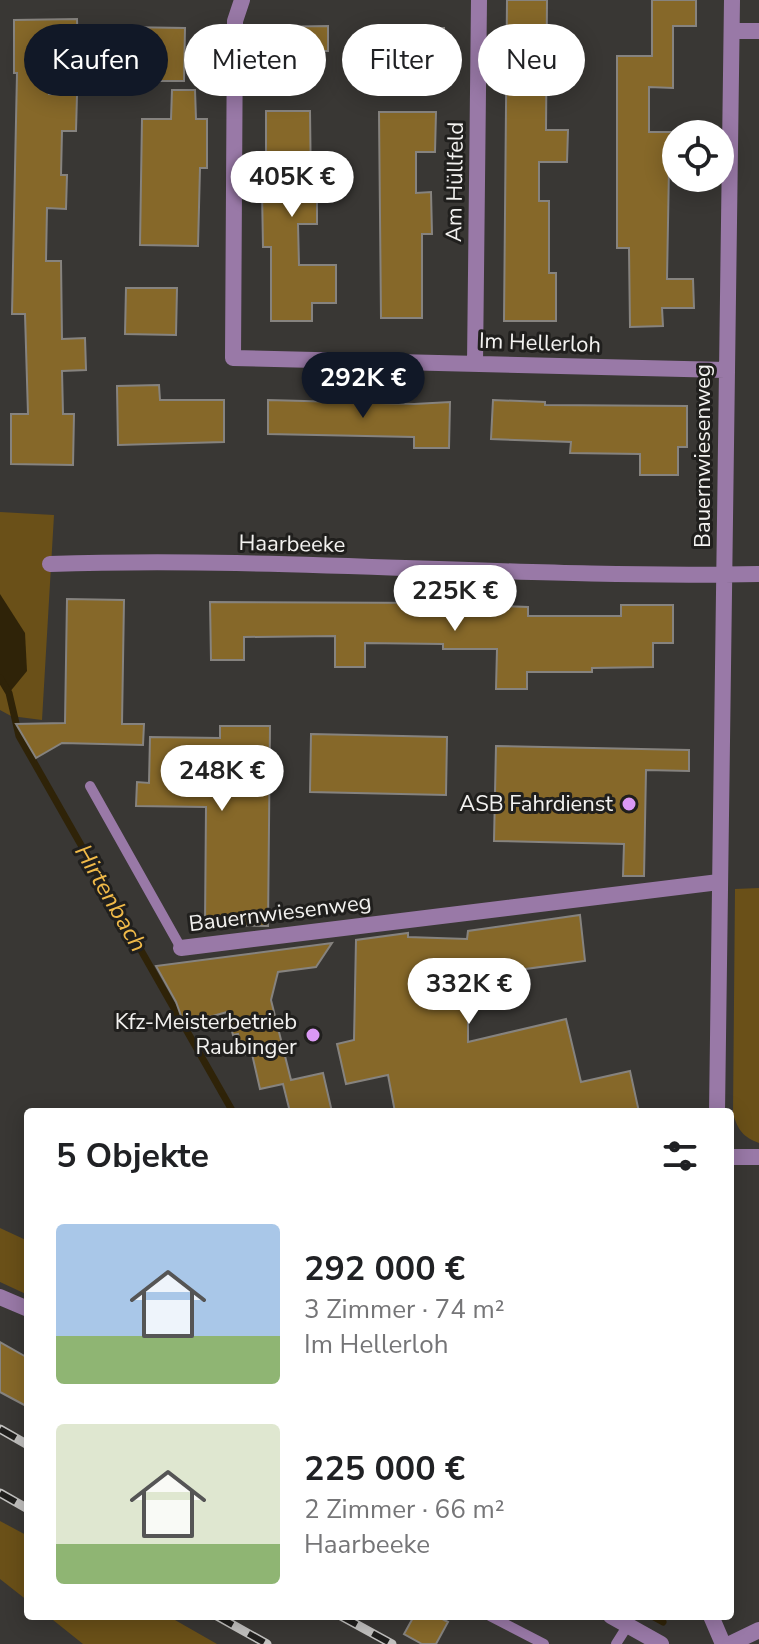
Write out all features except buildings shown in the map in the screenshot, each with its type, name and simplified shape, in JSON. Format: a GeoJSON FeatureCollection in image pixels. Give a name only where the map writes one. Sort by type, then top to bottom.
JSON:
{"type":"FeatureCollection","features":[{"type":"Feature","properties":{"kind":"street","name":"Im Hellerloh"},"geometry":{"type":"LineString","coordinates":[[242,0],[235,21],[233,358],[725,370]]}},
{"type":"Feature","properties":{"kind":"street","name":"Am Hüllfeld"},"geometry":{"type":"LineString","coordinates":[[475,364],[479,0]]}},
{"type":"Feature","properties":{"kind":"street","name":"Bauernwiesenweg"},"geometry":{"type":"LineString","coordinates":[[717,1108],[732,0]]}},
{"type":"Feature","properties":{"kind":"street"},"geometry":{"type":"LineString","coordinates":[[732,31],[759,31]]}},
{"type":"Feature","properties":{"kind":"street","name":"Haarbeeke"},"geometry":{"type":"LineString","coordinates":[[50,564],[130,562],[759,574]]}},
{"type":"Feature","properties":{"kind":"street","name":"Bauernwiesenweg"},"geometry":{"type":"LineString","coordinates":[[181,948],[719,882]]}},
{"type":"Feature","properties":{"kind":"street"},"geometry":{"type":"LineString","coordinates":[[734,1157],[759,1157]]}},
{"type":"Feature","properties":{"kind":"street"},"geometry":{"type":"LineString","coordinates":[[0,1297],[24,1307]]}},
{"type":"Feature","properties":{"kind":"street"},"geometry":{"type":"LineString","coordinates":[[619,1620],[661,1644]]}},
{"type":"Feature","properties":{"kind":"street"},"geometry":{"type":"LineString","coordinates":[[713,1620],[723,1644]]}},
{"type":"Feature","properties":{"kind":"street"},"geometry":{"type":"LineString","coordinates":[[730,1644],[759,1630]]}},
{"type":"Feature","properties":{"kind":"lane"},"geometry":{"type":"LineString","coordinates":[[90,786],[181,948]]}},
{"type":"Feature","properties":{"kind":"lane"},"geometry":{"type":"LineString","coordinates":[[498,1620],[544,1644]]}},
{"type":"Feature","properties":{"kind":"lane"},"geometry":{"type":"LineString","coordinates":[[616,1644],[628,1625]]}},
{"type":"Feature","properties":{"kind":"shaded area"},"geometry":{"type":"Polygon","coordinates":[[[0,512],[54,515],[42,720],[11,716],[0,710],[0,512]]]}},
{"type":"Feature","properties":{"kind":"shaded area"},"geometry":{"type":"Polygon","coordinates":[[[0,594],[25,633],[27,671],[9,693],[0,678],[0,594]]]}},
{"type":"Feature","properties":{"kind":"shaded area"},"geometry":{"type":"Polygon","coordinates":[[[759,888],[759,1143],[742,1132],[733,1108],[735,889],[759,888]]]}},
{"type":"Feature","properties":{"kind":"shaded area"},"geometry":{"type":"Polygon","coordinates":[[[0,1228],[24,1239],[24,1293],[0,1282],[0,1228]]]}},
{"type":"Feature","properties":{"kind":"shaded area"},"geometry":{"type":"Polygon","coordinates":[[[0,1521],[24,1534],[24,1598],[0,1579],[0,1521]]]}},
{"type":"Feature","properties":{"kind":"shaded area"},"geometry":{"type":"Polygon","coordinates":[[[53,1620],[175,1620],[217,1644],[83,1644],[53,1620]]]}},
{"type":"Feature","properties":{"kind":"waterway","name":"Hirtenbach"},"geometry":{"type":"LineString","coordinates":[[0,678],[9,693],[19,736],[231,1108]]}},
{"type":"Feature","properties":{"kind":"waterway","name":"Hirtenbach"},"geometry":{"type":"LineString","coordinates":[[659,1620],[663,1622]]}},
{"type":"Feature","properties":{"kind":"railway"},"geometry":{"type":"LineString","coordinates":[[0,1429],[24,1443]]}},
{"type":"Feature","properties":{"kind":"railway"},"geometry":{"type":"LineString","coordinates":[[0,1493],[24,1507]]}},
{"type":"Feature","properties":{"kind":"railway"},"geometry":{"type":"LineString","coordinates":[[224,1620],[267,1644]]}},
{"type":"Feature","properties":{"kind":"railway"},"geometry":{"type":"LineString","coordinates":[[348,1620],[392,1644]]}},
{"type":"Feature","properties":{"kind":"place","name":"ASB Fahrdienst"},"geometry":{"type":"Point","coordinates":[629,804]}},
{"type":"Feature","properties":{"kind":"place","name":"Kfz-Meisterbetrieb Raubinger"},"geometry":{"type":"Point","coordinates":[313,1035]}}]}
